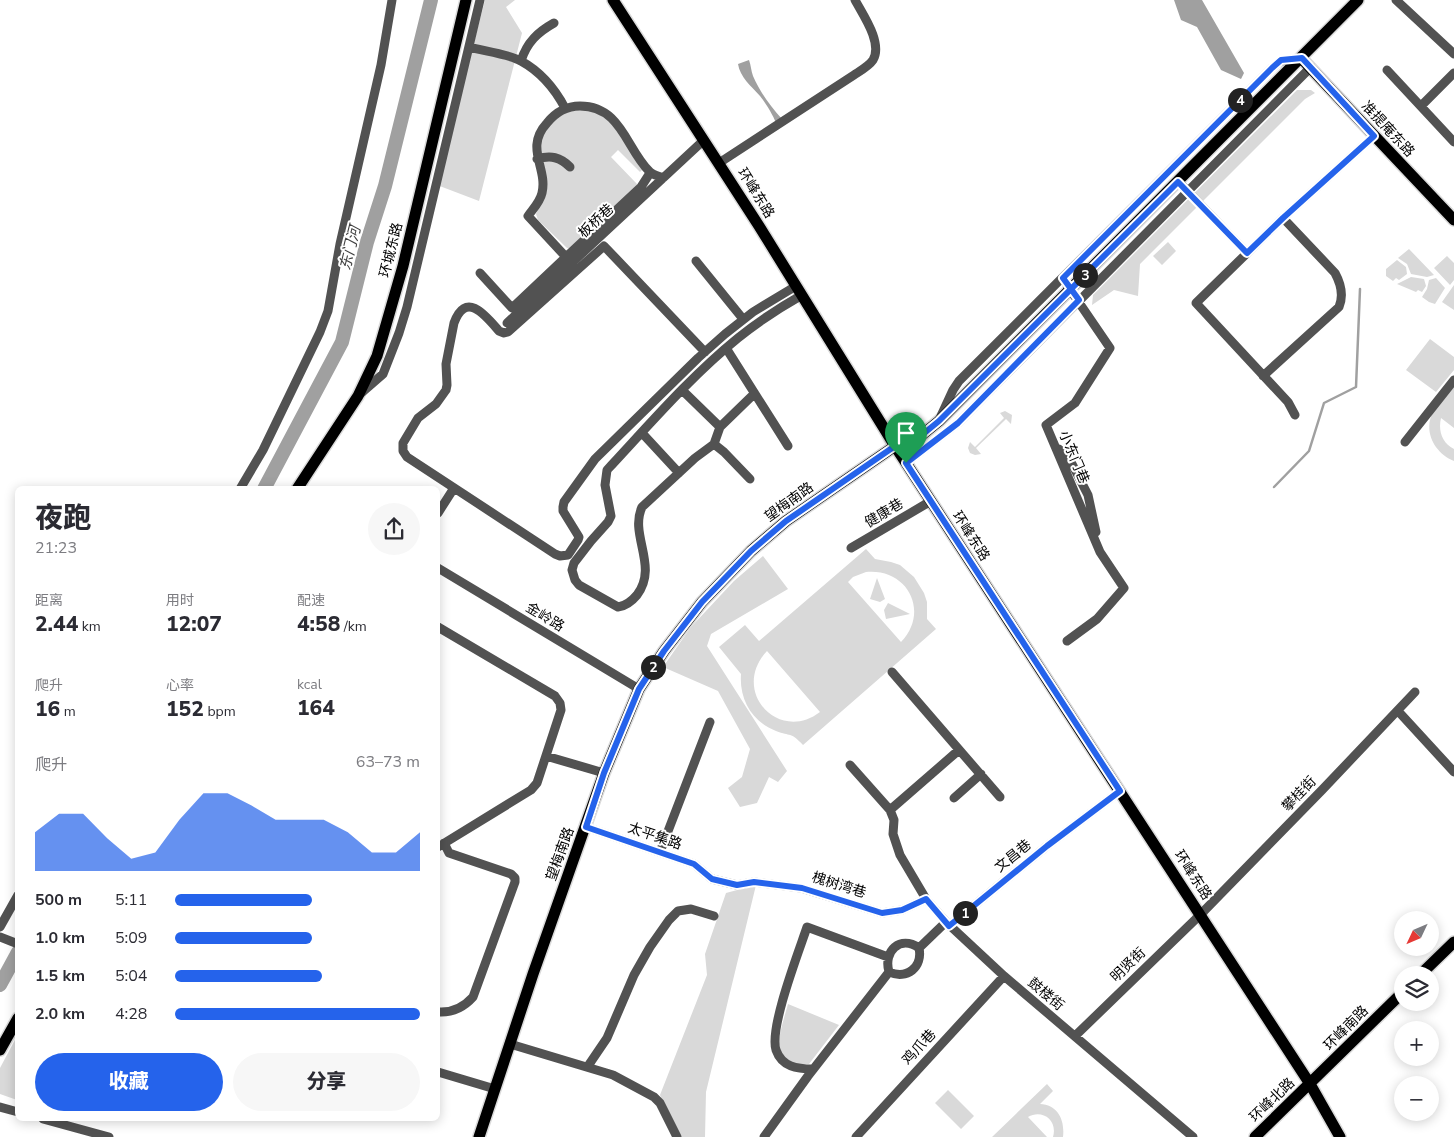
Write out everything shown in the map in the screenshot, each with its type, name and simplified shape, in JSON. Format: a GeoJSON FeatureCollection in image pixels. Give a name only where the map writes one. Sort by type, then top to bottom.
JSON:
{"type":"FeatureCollection","features":[{"type":"Feature","properties":{"kind":"main road","name":"环城东路"},"geometry":{"type":"LineString","coordinates":[[302,486],[358,396],[377,356],[403,266],[466,0]]}},
{"type":"Feature","properties":{"kind":"main road","name":"环峰东路"},"geometry":{"type":"LineString","coordinates":[[613,0],[719,163],[930,501],[1201,914],[1310,1084],[1340,1137]]}},
{"type":"Feature","properties":{"kind":"main road","name":"望梅南路"},"geometry":{"type":"LineString","coordinates":[[479,1137],[604,773],[639,689],[664,651],[702,602],[751,551],[786,521],[895,446],[917,439],[939,421],[1358,0]]}},
{"type":"Feature","properties":{"kind":"main road","name":"望梅南路"},"geometry":{"type":"LineString","coordinates":[[1250,108],[1302,58]]}},
{"type":"Feature","properties":{"kind":"main road","name":"准提庵东路"},"geometry":{"type":"LineString","coordinates":[[1302,58],[1374,136],[1453,217]]}},
{"type":"Feature","properties":{"kind":"main road"},"geometry":{"type":"LineString","coordinates":[[1429,966],[1454,942]]}},
{"type":"Feature","properties":{"kind":"main road","name":"环峰南路"},"geometry":{"type":"LineString","coordinates":[[1310,1084],[1394,1001]]}},
{"type":"Feature","properties":{"kind":"main road"},"geometry":{"type":"LineString","coordinates":[[0,1050],[15,1023]]}},
{"type":"Feature","properties":{"kind":"main road","name":"环峰北路"},"geometry":{"type":"LineString","coordinates":[[1255,1137],[1310,1084]]}},
{"type":"Feature","properties":{"kind":"street"},"geometry":{"type":"LineString","coordinates":[[242,486],[263,450],[320,332],[328,311],[340,244],[381,66],[392,0]]}},
{"type":"Feature","properties":{"kind":"street"},"geometry":{"type":"LineString","coordinates":[[358,396],[383,374],[399,333],[480,0]]}},
{"type":"Feature","properties":{"kind":"street"},"geometry":{"type":"LineString","coordinates":[[719,163],[854,75],[872,60],[874,54],[874,34],[855,0]]}},
{"type":"Feature","properties":{"kind":"street"},"geometry":{"type":"LineString","coordinates":[[1396,0],[1454,54]]}},
{"type":"Feature","properties":{"kind":"street"},"geometry":{"type":"LineString","coordinates":[[521,61],[529,42],[538,33],[554,23]]}},
{"type":"Feature","properties":{"kind":"street"},"geometry":{"type":"LineString","coordinates":[[469,47],[521,61],[544,78],[565,108]]}},
{"type":"Feature","properties":{"kind":"street"},"geometry":{"type":"LineString","coordinates":[[939,421],[959,381],[1272,68],[1281,60],[1302,58]]}},
{"type":"Feature","properties":{"kind":"street"},"geometry":{"type":"LineString","coordinates":[[906,463],[958,423],[1310,67]]}},
{"type":"Feature","properties":{"kind":"street"},"geometry":{"type":"LineString","coordinates":[[1387,70],[1454,142]]}},
{"type":"Feature","properties":{"kind":"street"},"geometry":{"type":"LineString","coordinates":[[1421,106],[1454,73]]}},
{"type":"Feature","properties":{"kind":"street"},"geometry":{"type":"LineString","coordinates":[[566,258],[528,216],[542,193],[542,181],[536,149],[542,129],[553,117],[565,108],[578,106],[601,110],[610,116],[650,173],[663,178]]}},
{"type":"Feature","properties":{"kind":"street"},"geometry":{"type":"LineString","coordinates":[[1295,416],[1288,402],[1196,303],[1283,218],[1374,136]]}},
{"type":"Feature","properties":{"kind":"street","name":"板桥巷"},"geometry":{"type":"LineString","coordinates":[[507,323],[704,140]]}},
{"type":"Feature","properties":{"kind":"street"},"geometry":{"type":"LineString","coordinates":[[537,159],[556,157],[560,158],[570,167]]}},
{"type":"Feature","properties":{"kind":"street"},"geometry":{"type":"LineString","coordinates":[[480,273],[512,308],[641,187],[650,173]]}},
{"type":"Feature","properties":{"kind":"street"},"geometry":{"type":"LineString","coordinates":[[1178,182],[1247,253]]}},
{"type":"Feature","properties":{"kind":"street"},"geometry":{"type":"LineString","coordinates":[[1264,376],[1339,307],[1341,301],[1339,280],[1335,273],[1283,218]]}},
{"type":"Feature","properties":{"kind":"street"},"geometry":{"type":"LineString","coordinates":[[705,352],[604,246],[508,332],[499,331],[477,308],[471,306],[464,308],[456,316],[446,364],[446,390],[436,404],[418,418],[403,444],[403,451],[407,457],[554,554],[560,556],[568,555],[579,537],[563,511],[564,502],[595,459],[705,352],[743,319],[799,290]]}},
{"type":"Feature","properties":{"kind":"street"},"geometry":{"type":"LineString","coordinates":[[696,261],[743,319]]}},
{"type":"Feature","properties":{"kind":"street"},"geometry":{"type":"LineString","coordinates":[[1063,278],[1079,300]]}},
{"type":"Feature","properties":{"kind":"street"},"geometry":{"type":"LineString","coordinates":[[754,394],[720,427],[714,444],[695,458],[642,507],[639,514],[639,523],[647,570],[644,582],[635,598],[624,606],[618,606],[579,585],[573,576],[574,563],[611,516],[605,485],[607,470],[682,390],[726,348],[799,290]]}},
{"type":"Feature","properties":{"kind":"street","name":"小东门巷"},"geometry":{"type":"LineString","coordinates":[[1067,642],[1097,619],[1124,588],[1100,552],[1046,425],[1075,403],[1110,348],[1079,300]]}},
{"type":"Feature","properties":{"kind":"street"},"geometry":{"type":"LineString","coordinates":[[726,348],[788,446]]}},
{"type":"Feature","properties":{"kind":"street"},"geometry":{"type":"LineString","coordinates":[[1405,442],[1454,380]]}},
{"type":"Feature","properties":{"kind":"street"},"geometry":{"type":"LineString","coordinates":[[682,390],[720,427]]}},
{"type":"Feature","properties":{"kind":"street"},"geometry":{"type":"LineString","coordinates":[[642,433],[679,473]]}},
{"type":"Feature","properties":{"kind":"street"},"geometry":{"type":"LineString","coordinates":[[714,444],[750,479]]}},
{"type":"Feature","properties":{"kind":"street"},"geometry":{"type":"LineString","coordinates":[[440,510],[454,488]]}},
{"type":"Feature","properties":{"kind":"street","name":"健康巷"},"geometry":{"type":"LineString","coordinates":[[851,548],[930,501]]}},
{"type":"Feature","properties":{"kind":"street","name":"金岭路"},"geometry":{"type":"LineString","coordinates":[[440,569],[639,689]]}},
{"type":"Feature","properties":{"kind":"street"},"geometry":{"type":"LineString","coordinates":[[440,628],[555,696],[561,710],[537,783],[531,790],[441,845],[449,853],[511,874],[515,878],[515,882],[473,997],[465,1005],[440,1012]]}},
{"type":"Feature","properties":{"kind":"street"},"geometry":{"type":"LineString","coordinates":[[892,672],[1000,797]]}},
{"type":"Feature","properties":{"kind":"street","name":"攀桂街"},"geometry":{"type":"LineString","coordinates":[[1201,914],[1415,692]]}},
{"type":"Feature","properties":{"kind":"street"},"geometry":{"type":"LineString","coordinates":[[1398,711],[1454,772]]}},
{"type":"Feature","properties":{"kind":"street"},"geometry":{"type":"LineString","coordinates":[[660,852],[710,722]]}},
{"type":"Feature","properties":{"kind":"street"},"geometry":{"type":"LineString","coordinates":[[850,765],[890,810],[959,750]]}},
{"type":"Feature","properties":{"kind":"street"},"geometry":{"type":"LineString","coordinates":[[546,756],[604,773]]}},
{"type":"Feature","properties":{"kind":"street"},"geometry":{"type":"LineString","coordinates":[[954,798],[981,774]]}},
{"type":"Feature","properties":{"kind":"street","name":"文昌巷"},"geometry":{"type":"LineString","coordinates":[[919,948],[1047,846],[1120,791]]}},
{"type":"Feature","properties":{"kind":"street","name":"鼓楼街"},"geometry":{"type":"LineString","coordinates":[[890,810],[894,820],[894,834],[900,855],[926,899],[948,924],[1004,976],[1193,1137]]}},
{"type":"Feature","properties":{"kind":"street","name":"太平集路"},"geometry":{"type":"LineString","coordinates":[[586,827],[694,864],[712,879]]}},
{"type":"Feature","properties":{"kind":"street","name":"槐树湾巷"},"geometry":{"type":"LineString","coordinates":[[712,879],[737,885],[754,882],[802,888],[882,913],[902,910],[926,899]]}},
{"type":"Feature","properties":{"kind":"street"},"geometry":{"type":"LineString","coordinates":[[0,927],[15,900]]}},
{"type":"Feature","properties":{"kind":"street"},"geometry":{"type":"LineString","coordinates":[[588,1066],[607,1038],[634,975],[650,947],[669,920],[678,911],[691,909],[714,916]]}},
{"type":"Feature","properties":{"kind":"street","name":"明贤街"},"geometry":{"type":"LineString","coordinates":[[1074,1036],[1201,914]]}},
{"type":"Feature","properties":{"kind":"street"},"geometry":{"type":"LineString","coordinates":[[813,1069],[799,1069],[791,1067],[784,1062],[775,1048],[774,1037],[783,1000],[807,927],[888,956]]}},
{"type":"Feature","properties":{"kind":"street"},"geometry":{"type":"LineString","coordinates":[[3,938],[15,943]]}},
{"type":"Feature","properties":{"kind":"street"},"geometry":{"type":"LineString","coordinates":[[905,943],[913,944],[919,948],[921,956],[917,965],[910,972],[897,975],[890,972],[887,964],[891,950],[905,943]]}},
{"type":"Feature","properties":{"kind":"street"},"geometry":{"type":"LineString","coordinates":[[766,1136],[813,1069],[890,972]]}},
{"type":"Feature","properties":{"kind":"street","name":"鸡爪巷"},"geometry":{"type":"LineString","coordinates":[[856,1137],[1004,976]]}},
{"type":"Feature","properties":{"kind":"street"},"geometry":{"type":"LineString","coordinates":[[510,1044],[613,1075],[654,1097],[660,1103],[677,1137]]}},
{"type":"Feature","properties":{"kind":"street"},"geometry":{"type":"LineString","coordinates":[[440,1073],[495,1089]]}},
{"type":"Feature","properties":{"kind":"street"},"geometry":{"type":"LineString","coordinates":[[0,1107],[15,1111]]}},
{"type":"Feature","properties":{"kind":"street"},"geometry":{"type":"LineString","coordinates":[[50,1121],[109,1137]]}},
{"type":"Feature","properties":{"kind":"shaded area"},"geometry":{"type":"Polygon","coordinates":[[[485,0],[515,0],[506,7],[522,33],[479,201],[437,185],[485,0]]]}},
{"type":"Feature","properties":{"kind":"shaded area"},"geometry":{"type":"Polygon","coordinates":[[[1174,0],[1202,0],[1244,73],[1241,79],[1221,70],[1197,27],[1181,20],[1174,0]]]}},
{"type":"Feature","properties":{"kind":"shaded area"},"geometry":{"type":"Polygon","coordinates":[[[749,60],[753,76],[759,88],[769,104],[782,119],[776,123],[760,96],[746,81],[739,69],[738,64],[749,60]]]}},
{"type":"Feature","properties":{"kind":"shaded area"},"geometry":{"type":"Polygon","coordinates":[[[1297,90],[1311,90],[1315,93],[1305,99],[1140,264],[1138,296],[1114,290],[1092,305],[1093,295],[1297,90]]]}},
{"type":"Feature","properties":{"kind":"shaded area"},"geometry":{"type":"Polygon","coordinates":[[[590,109],[609,119],[644,168],[640,172],[618,150],[611,157],[637,184],[636,187],[570,249],[538,220],[536,214],[544,196],[540,156],[541,139],[550,122],[567,111],[590,109]]]}},
{"type":"Feature","properties":{"kind":"shaded area"},"geometry":{"type":"Polygon","coordinates":[[[1168,242],[1176,251],[1162,265],[1153,256],[1168,242]]]}},
{"type":"Feature","properties":{"kind":"shaded area"},"geometry":{"type":"Polygon","coordinates":[[[1409,249],[1434,275],[1427,277],[1411,274],[1407,264],[1398,258],[1409,249]]]}},
{"type":"Feature","properties":{"kind":"shaded area"},"geometry":{"type":"Polygon","coordinates":[[[1447,256],[1454,263],[1454,280],[1450,285],[1434,268],[1447,256]]]}},
{"type":"Feature","properties":{"kind":"shaded area"},"geometry":{"type":"Polygon","coordinates":[[[1397,260],[1406,267],[1407,274],[1399,280],[1396,278],[1393,281],[1386,276],[1386,269],[1397,260]]]}},
{"type":"Feature","properties":{"kind":"shaded area"},"geometry":{"type":"Polygon","coordinates":[[[1411,277],[1424,279],[1426,286],[1422,292],[1418,290],[1416,292],[1397,284],[1411,277]]]}},
{"type":"Feature","properties":{"kind":"shaded area"},"geometry":{"type":"Polygon","coordinates":[[[1436,278],[1445,288],[1435,304],[1422,297],[1427,289],[1429,280],[1436,278]]]}},
{"type":"Feature","properties":{"kind":"shaded area"},"geometry":{"type":"Polygon","coordinates":[[[1454,285],[1454,310],[1442,302],[1454,285]]]}},
{"type":"Feature","properties":{"kind":"shaded area"},"geometry":{"type":"Polygon","coordinates":[[[1430,339],[1454,357],[1454,370],[1436,392],[1406,370],[1430,339]]]}},
{"type":"Feature","properties":{"kind":"shaded area"},"geometry":{"type":"Polygon","coordinates":[[[1454,385],[1454,428],[1441,418],[1440,427],[1444,440],[1454,449],[1454,461],[1436,447],[1432,440],[1429,425],[1434,410],[1454,385]]]}},
{"type":"Feature","properties":{"kind":"shaded area"},"geometry":{"type":"Polygon","coordinates":[[[1005,411],[1012,415],[1011,424],[1006,419],[976,448],[981,454],[975,455],[970,453],[968,448],[970,442],[975,447],[1004,418],[1000,413],[1005,411]]]}},
{"type":"Feature","properties":{"kind":"shaded area"},"geometry":{"type":"Polygon","coordinates":[[[866,549],[875,559],[900,565],[914,577],[927,602],[927,619],[936,629],[803,745],[793,736],[768,727],[754,716],[742,692],[741,674],[719,647],[745,625],[759,641],[866,549]],[[866,572],[853,577],[848,582],[901,642],[910,630],[914,618],[914,606],[910,594],[903,584],[893,577],[881,573],[866,572]],[[767,651],[757,666],[754,681],[756,696],[764,708],[775,717],[789,721],[804,720],[820,712],[767,651]]]}},
{"type":"Feature","properties":{"kind":"shaded area"},"geometry":{"type":"Polygon","coordinates":[[[763,556],[788,589],[711,634],[707,646],[787,771],[778,782],[769,777],[757,803],[740,807],[728,788],[742,777],[750,749],[718,691],[663,667],[691,627],[734,581],[763,556]]]}},
{"type":"Feature","properties":{"kind":"shaded area"},"geometry":{"type":"Polygon","coordinates":[[[877,578],[885,599],[880,602],[870,599],[877,578]]]}},
{"type":"Feature","properties":{"kind":"shaded area"},"geometry":{"type":"Polygon","coordinates":[[[888,603],[910,614],[886,619],[884,610],[888,603]]]}},
{"type":"Feature","properties":{"kind":"shaded area"},"geometry":{"type":"Polygon","coordinates":[[[756,885],[706,1092],[705,1137],[679,1137],[660,1095],[707,975],[705,954],[726,893],[756,885]]]}},
{"type":"Feature","properties":{"kind":"shaded area"},"geometry":{"type":"Polygon","coordinates":[[[788,1004],[839,1025],[809,1064],[793,1063],[785,1058],[780,1050],[780,1035],[788,1004]]]}},
{"type":"Feature","properties":{"kind":"shaded area"},"geometry":{"type":"Polygon","coordinates":[[[15,1040],[15,1099],[0,1094],[0,1068],[15,1040]]]}},
{"type":"Feature","properties":{"kind":"shaded area"},"geometry":{"type":"Polygon","coordinates":[[[1047,1084],[1053,1091],[1040,1104],[1051,1107],[1059,1114],[1063,1125],[1063,1137],[1053,1137],[1054,1131],[1051,1121],[1039,1114],[1028,1117],[1047,1137],[992,1137],[1047,1084]]]}},
{"type":"Feature","properties":{"kind":"shaded area"},"geometry":{"type":"Polygon","coordinates":[[[948,1090],[974,1116],[961,1129],[935,1103],[948,1090]]]}},
{"type":"Feature","properties":{"kind":"waterway","name":"东门河"},"geometry":{"type":"LineString","coordinates":[[266,486],[342,342],[367,242],[385,186],[431,0]]}},
{"type":"Feature","properties":{"kind":"waterway"},"geometry":{"type":"LineString","coordinates":[[1274,487],[1309,451],[1324,403],[1356,387],[1360,289]]}},
{"type":"Feature","properties":{"kind":"waterway","name":"东门河"},"geometry":{"type":"LineString","coordinates":[[0,985],[15,958]]}},
{"type":"Feature","properties":{"kind":"route"},"geometry":{"type":"LineString","coordinates":[[906,463],[958,423],[1079,300],[1071,289],[1063,278],[1281,60],[1302,58],[1374,136],[1247,253],[1178,182],[1106,253],[1071,289],[993,368],[972,388],[953,408],[939,421],[917,439],[895,446],[770,534],[702,602],[664,651],[639,689],[604,773],[586,827],[694,864],[712,879],[737,885],[754,882],[802,888],[882,913],[902,910],[926,899],[949,926],[1047,846],[1120,791],[906,463]]}}]}
